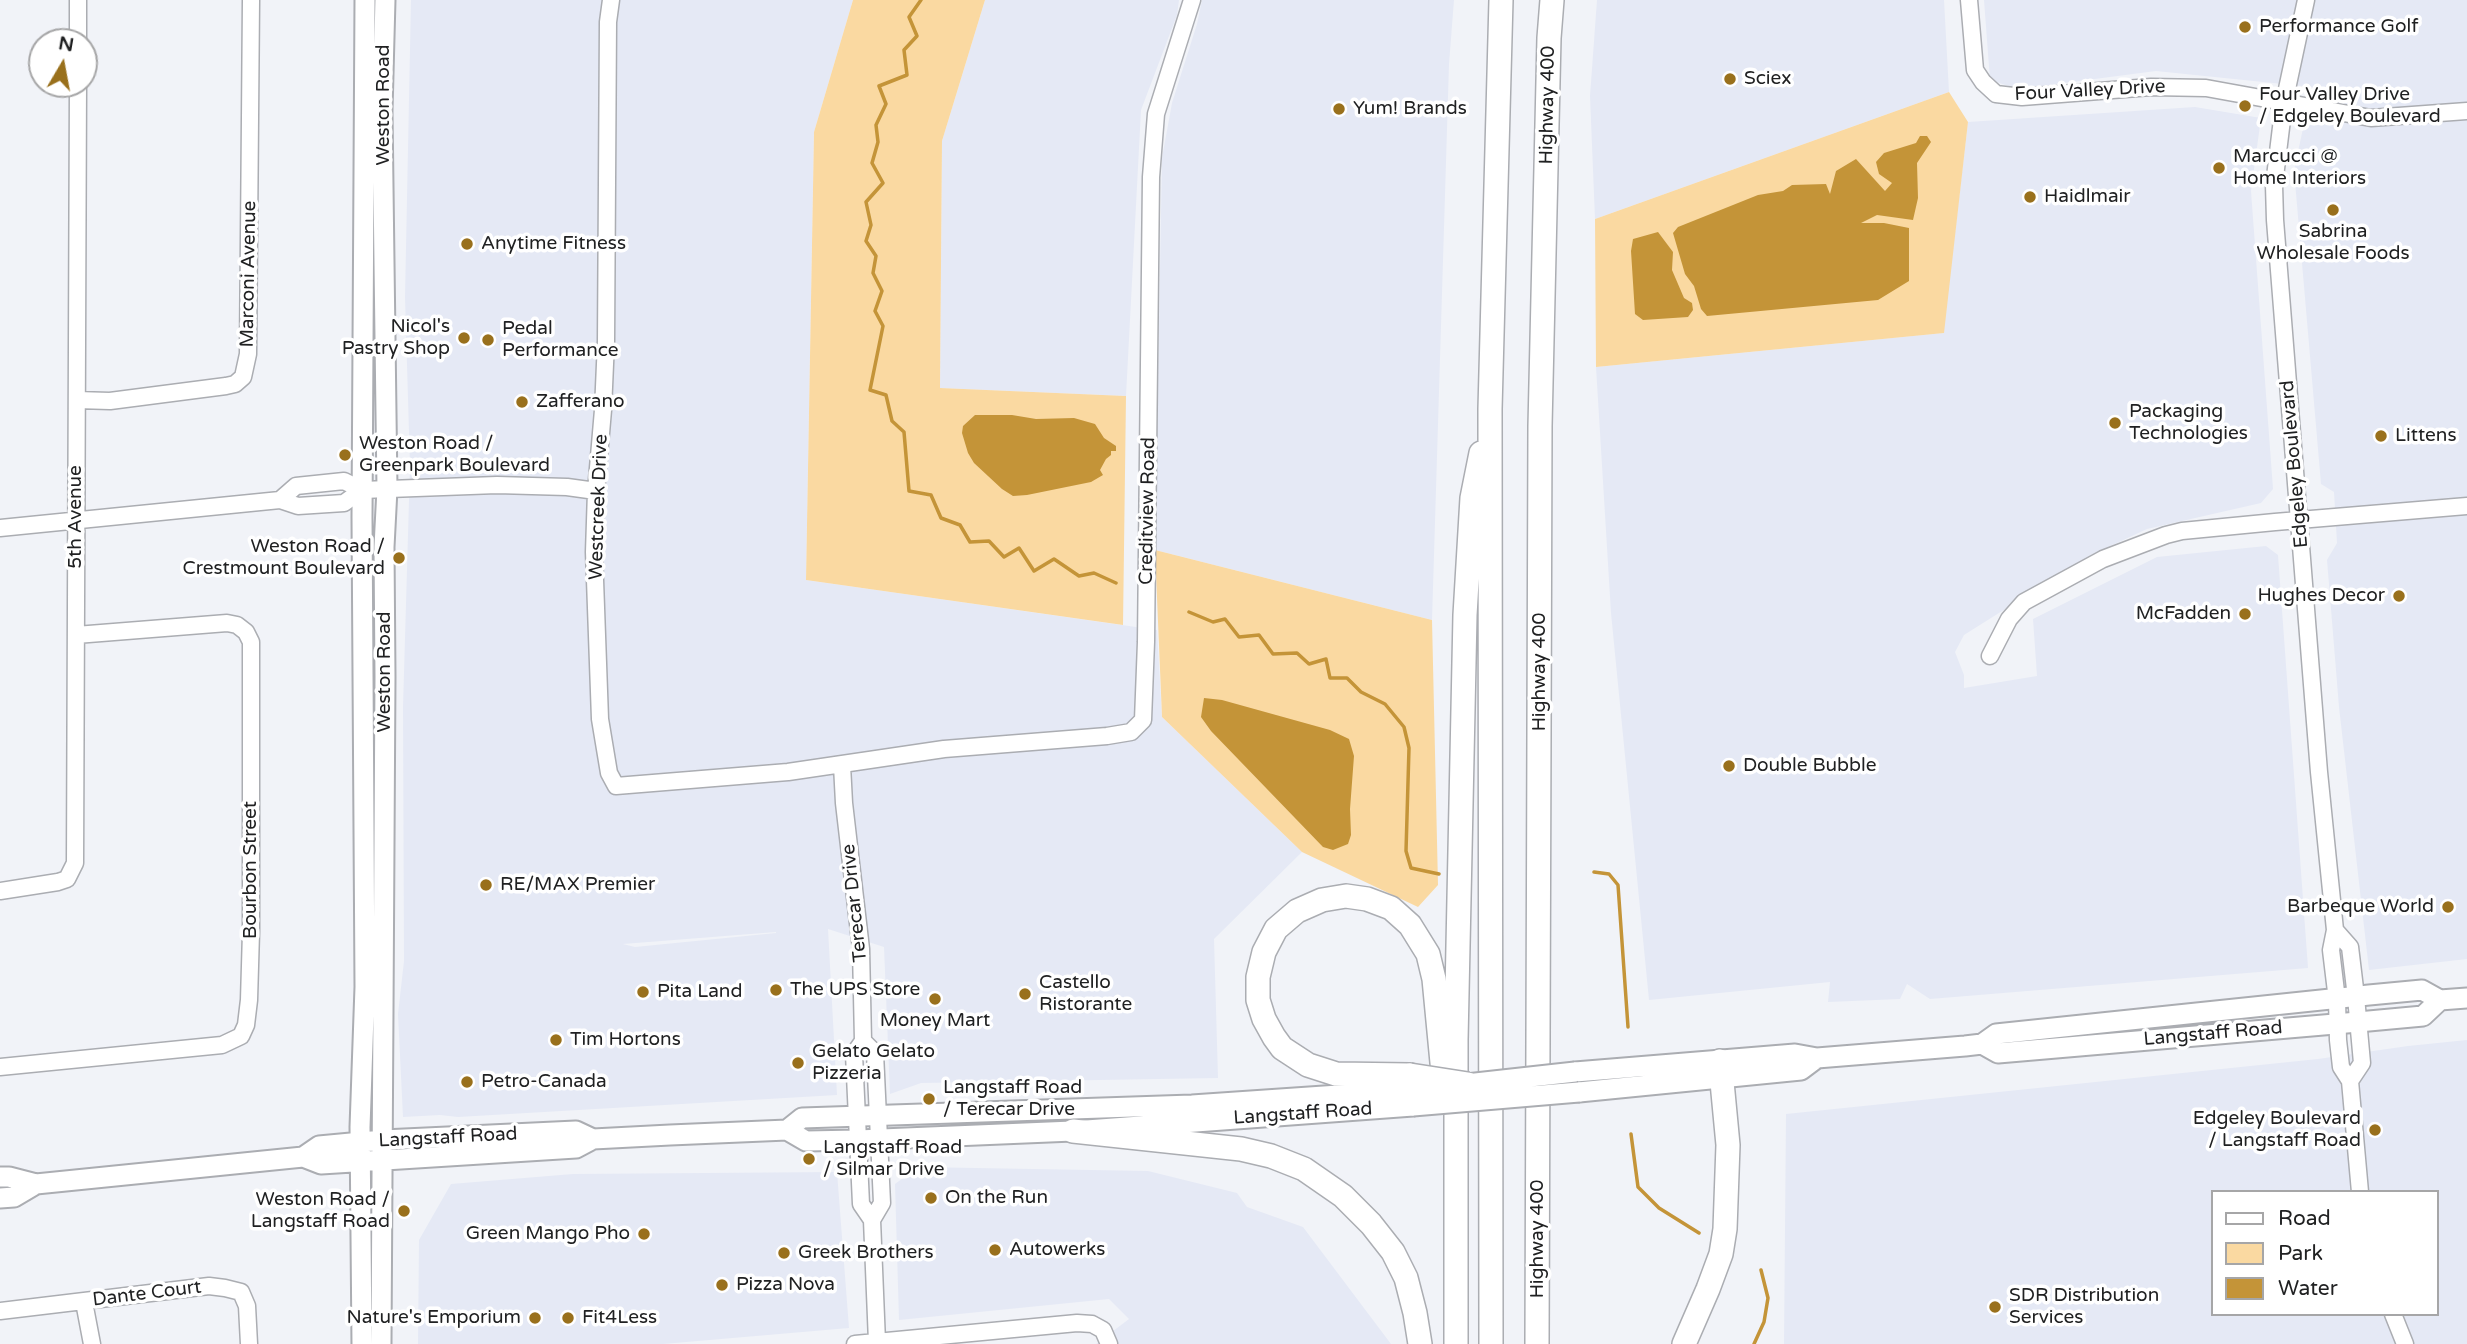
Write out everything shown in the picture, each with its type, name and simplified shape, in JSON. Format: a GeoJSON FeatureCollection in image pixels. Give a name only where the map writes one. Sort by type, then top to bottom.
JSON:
{"type":"FeatureCollection","features":[{"type":"Feature","properties":{"kind":"highway"},"geometry":{"type":"LineString","coordinates":[[1491,1344],[1490,409],[1501,0]]}},
{"type":"Feature","properties":{"kind":"highway","name":"Highway 400"},"geometry":{"type":"LineString","coordinates":[[1537,1344],[1540,426],[1552,0]]}},
{"type":"Feature","properties":{"kind":"highway"},"geometry":{"type":"LineString","coordinates":[[1456,1344],[1455,1120],[1465,615],[1472,498],[1490,409]]}},
{"type":"Feature","properties":{"kind":"highway"},"geometry":{"type":"LineString","coordinates":[[1455,1120],[1445,1096],[1434,979],[1429,954],[1410,925],[1391,908],[1367,899],[1346,896],[1322,900],[1297,911],[1276,929],[1264,952],[1258,977],[1258,1000],[1264,1019],[1282,1048],[1308,1065],[1411,1090],[1468,1084]]}},
{"type":"Feature","properties":{"kind":"highway"},"geometry":{"type":"LineString","coordinates":[[1684,1344],[1721,1254],[1725,1229],[1728,1145],[1721,1069]]}},
{"type":"Feature","properties":{"kind":"highway"},"geometry":{"type":"LineString","coordinates":[[1073,1131],[1241,1149],[1272,1156],[1304,1169],[1343,1196],[1371,1224],[1393,1252],[1406,1278],[1420,1344]]}},
{"type":"Feature","properties":{"kind":"main road","name":"Weston Road"},"geometry":{"type":"LineString","coordinates":[[362,1344],[361,1152],[365,987],[362,490],[365,0]]}},
{"type":"Feature","properties":{"kind":"main road","name":"Weston Road"},"geometry":{"type":"LineString","coordinates":[[381,1344],[384,547],[387,489],[383,111],[385,0]]}},
{"type":"Feature","properties":{"kind":"main road","name":"Langstaff Road"},"geometry":{"type":"LineString","coordinates":[[1468,1084],[1575,1072],[1801,1070],[1817,1058],[1982,1044],[1996,1034],[2422,990],[2440,1000],[2467,998]]}},
{"type":"Feature","properties":{"kind":"main road","name":"Langstaff Road"},"geometry":{"type":"LineString","coordinates":[[1982,1044],[1998,1053],[2423,1016],[2440,1000]]}},
{"type":"Feature","properties":{"kind":"main road","name":"Langstaff Road"},"geometry":{"type":"LineString","coordinates":[[787,1130],[802,1118],[1192,1105],[1411,1090],[1579,1092],[1721,1069]]}},
{"type":"Feature","properties":{"kind":"main road","name":"Langstaff Road"},"geometry":{"type":"LineString","coordinates":[[0,1177],[36,1184],[303,1157],[319,1146],[361,1152],[576,1131],[593,1139],[787,1130],[806,1141],[1073,1131],[1411,1090]]}},
{"type":"Feature","properties":{"kind":"main road","name":"Langstaff Road"},"geometry":{"type":"LineString","coordinates":[[0,1198],[14,1197],[36,1184]]}},
{"type":"Feature","properties":{"kind":"street"},"geometry":{"type":"LineString","coordinates":[[78,0],[78,28]]}},
{"type":"Feature","properties":{"kind":"street","name":"Marconi Avenue"},"geometry":{"type":"LineString","coordinates":[[77,400],[110,401],[226,386],[235,384],[243,377],[248,354],[251,0]]}},
{"type":"Feature","properties":{"kind":"street","name":"Westcreek Drive"},"geometry":{"type":"LineString","coordinates":[[611,0],[608,15],[606,354],[594,552],[600,719],[609,773],[617,786],[842,765]]}},
{"type":"Feature","properties":{"kind":"street","name":"Creditview Road"},"geometry":{"type":"LineString","coordinates":[[842,765],[944,749],[1130,732],[1143,720],[1151,177],[1156,114],[1192,0]]}},
{"type":"Feature","properties":{"kind":"street","name":"Four Valley Drive"},"geometry":{"type":"LineString","coordinates":[[1969,0],[1975,70],[1996,94],[2022,97],[2151,87],[2206,88],[2284,103]]}},
{"type":"Feature","properties":{"kind":"street","name":"Edgeley Boulevard"},"geometry":{"type":"LineString","coordinates":[[2306,0],[2284,103],[2274,185],[2275,220],[2334,930],[2331,950],[2346,998],[2358,1022],[2362,1063],[2350,1081]]}},
{"type":"Feature","properties":{"kind":"street","name":"5th Avenue"},"geometry":{"type":"LineString","coordinates":[[0,891],[58,883],[67,879],[75,863],[78,98]]}},
{"type":"Feature","properties":{"kind":"street"},"geometry":{"type":"LineString","coordinates":[[2284,103],[2371,118],[2467,111]]}},
{"type":"Feature","properties":{"kind":"street"},"geometry":{"type":"LineString","coordinates":[[0,528],[280,500],[296,486],[344,481],[362,490],[497,485],[567,487],[596,491]]}},
{"type":"Feature","properties":{"kind":"street"},"geometry":{"type":"LineString","coordinates":[[1990,656],[2009,620],[2024,602],[2103,559],[2182,531],[2467,506]]}},
{"type":"Feature","properties":{"kind":"street","name":"Bourbon Street"},"geometry":{"type":"LineString","coordinates":[[0,1067],[222,1045],[241,1037],[246,1026],[251,932],[251,642],[246,632],[237,625],[227,623],[76,635]]}},
{"type":"Feature","properties":{"kind":"street","name":"Terecar Drive"},"geometry":{"type":"LineString","coordinates":[[842,765],[861,949],[863,1041],[875,1053],[866,1115],[878,1139],[882,1203],[872,1220]]}},
{"type":"Feature","properties":{"kind":"street","name":"Edgeley Boulevard"},"geometry":{"type":"LineString","coordinates":[[2346,998],[2337,1024],[2341,1067],[2350,1081],[2360,1190]]}},
{"type":"Feature","properties":{"kind":"street"},"geometry":{"type":"LineString","coordinates":[[866,1115],[858,1140],[861,1204],[872,1220],[877,1342]]}},
{"type":"Feature","properties":{"kind":"street","name":"Dante Court"},"geometry":{"type":"LineString","coordinates":[[0,1311],[209,1286],[233,1289],[241,1293],[247,1306],[250,1344]]}},
{"type":"Feature","properties":{"kind":"street"},"geometry":{"type":"LineString","coordinates":[[85,1302],[92,1344]]}},
{"type":"Feature","properties":{"kind":"street"},"geometry":{"type":"LineString","coordinates":[[2394,1316],[2406,1344]]}},
{"type":"Feature","properties":{"kind":"street"},"geometry":{"type":"LineString","coordinates":[[855,1344],[1077,1323],[1092,1324],[1103,1330],[1109,1344]]}},
{"type":"Feature","properties":{"kind":"shaded area"},"geometry":{"type":"Polygon","coordinates":[[[411,0],[853,0],[814,132],[806,580],[1157,630],[1162,717],[1302,852],[1214,939],[1218,1078],[921,1083],[890,1094],[884,947],[828,929],[837,1095],[458,1117],[403,1117],[398,1014],[404,961],[403,707],[410,466],[405,297],[411,0]],[[776,932],[623,944],[635,947],[776,933],[776,932]]]}},
{"type":"Feature","properties":{"kind":"shaded area"},"geometry":{"type":"Polygon","coordinates":[[[985,0],[1179,0],[1177,15],[1141,110],[1126,396],[940,388],[942,141],[985,0]]]}},
{"type":"Feature","properties":{"kind":"shaded area"},"geometry":{"type":"Polygon","coordinates":[[[1202,0],[1454,0],[1449,64],[1432,620],[1155,550],[1162,158],[1172,103],[1202,0]]]}},
{"type":"Feature","properties":{"kind":"shaded area"},"geometry":{"type":"Polygon","coordinates":[[[1597,0],[1944,0],[1949,92],[1595,219],[1590,96],[1597,0]]]}},
{"type":"Feature","properties":{"kind":"shaded area"},"geometry":{"type":"Polygon","coordinates":[[[1984,0],[2467,0],[2467,959],[2369,970],[2339,707],[2327,560],[2337,543],[2334,492],[2321,484],[2294,170],[2312,87],[2156,71],[2018,89],[1990,80],[1984,0]]]}},
{"type":"Feature","properties":{"kind":"shaded area"},"geometry":{"type":"Polygon","coordinates":[[[2195,107],[2261,118],[2251,191],[2273,489],[2261,503],[2147,529],[2091,555],[1964,635],[1955,652],[1964,675],[1964,688],[2037,676],[2033,619],[2157,557],[2266,546],[2278,555],[2308,968],[1930,999],[1907,984],[1900,999],[1828,1002],[1830,982],[1649,1000],[1611,613],[1596,367],[1943,333],[1968,122],[2195,107]]]}},
{"type":"Feature","properties":{"kind":"shaded area"},"geometry":{"type":"Polygon","coordinates":[[[2467,1040],[2467,1344],[1784,1344],[1786,1114],[2318,1059],[2467,1040]]]}},
{"type":"Feature","properties":{"kind":"shaded area"},"geometry":{"type":"Polygon","coordinates":[[[918,1167],[1148,1171],[1237,1193],[1247,1207],[1303,1227],[1391,1344],[1096,1344],[1129,1319],[1109,1299],[899,1320],[895,1184],[918,1167]]]}},
{"type":"Feature","properties":{"kind":"shaded area"},"geometry":{"type":"Polygon","coordinates":[[[837,1172],[849,1328],[663,1344],[418,1344],[419,1240],[451,1184],[573,1174],[837,1172]]]}},
{"type":"Feature","properties":{"kind":"green space"},"geometry":{"type":"Polygon","coordinates":[[[853,0],[985,0],[942,141],[940,388],[1126,396],[1123,625],[806,580],[814,132],[853,0]]]}},
{"type":"Feature","properties":{"kind":"green space"},"geometry":{"type":"Polygon","coordinates":[[[1949,92],[1968,122],[1944,333],[1596,367],[1595,219],[1949,92]]]}},
{"type":"Feature","properties":{"kind":"green space"},"geometry":{"type":"Polygon","coordinates":[[[1155,550],[1432,620],[1438,885],[1418,907],[1302,852],[1162,717],[1155,550]]]}},
{"type":"Feature","properties":{"kind":"water"},"geometry":{"type":"Polygon","coordinates":[[[1920,136],[1927,136],[1931,142],[1917,163],[1918,198],[1913,220],[1877,215],[1861,223],[1884,223],[1909,228],[1909,281],[1878,300],[1707,316],[1701,309],[1694,286],[1685,274],[1673,233],[1678,227],[1758,195],[1783,191],[1792,185],[1826,184],[1830,194],[1836,171],[1856,159],[1885,191],[1892,183],[1879,174],[1876,162],[1884,153],[1916,143],[1920,136]]]}},
{"type":"Feature","properties":{"kind":"water"},"geometry":{"type":"Polygon","coordinates":[[[1658,232],[1673,252],[1672,270],[1684,298],[1692,303],[1693,310],[1688,317],[1643,320],[1635,314],[1631,251],[1633,239],[1658,232]]]}},
{"type":"Feature","properties":{"kind":"water"},"geometry":{"type":"Polygon","coordinates":[[[975,415],[1012,415],[1036,419],[1074,418],[1095,424],[1104,438],[1116,446],[1116,451],[1111,451],[1100,470],[1103,475],[1091,482],[1013,496],[974,463],[968,453],[962,433],[963,426],[975,415]]]}},
{"type":"Feature","properties":{"kind":"water"},"geometry":{"type":"Polygon","coordinates":[[[1204,698],[1222,700],[1330,730],[1349,739],[1354,756],[1351,835],[1348,844],[1333,850],[1323,847],[1211,731],[1201,717],[1204,698]]]}},
{"type":"Feature","properties":{"kind":"waterway"},"geometry":{"type":"LineString","coordinates":[[921,0],[909,17],[917,36],[904,50],[907,75],[879,86],[886,104],[876,125],[878,142],[872,163],[883,183],[866,202],[871,225],[866,241],[876,256],[873,273],[882,291],[875,311],[883,326],[870,390],[886,395],[892,421],[904,432],[909,491],[931,495],[941,518],[960,525],[970,542],[989,541],[1004,557],[1019,548],[1034,571],[1054,559],[1079,576],[1094,573],[1116,583]]}},
{"type":"Feature","properties":{"kind":"waterway"},"geometry":{"type":"LineString","coordinates":[[1189,612],[1213,622],[1225,619],[1239,637],[1259,635],[1273,654],[1297,653],[1309,664],[1326,659],[1330,678],[1347,678],[1361,692],[1385,704],[1404,727],[1409,748],[1406,851],[1411,868],[1439,874]]}},
{"type":"Feature","properties":{"kind":"waterway"},"geometry":{"type":"LineString","coordinates":[[1594,872],[1609,874],[1618,885],[1628,1027]]}},
{"type":"Feature","properties":{"kind":"waterway"},"geometry":{"type":"LineString","coordinates":[[1631,1134],[1638,1187],[1659,1208],[1699,1233]]}},
{"type":"Feature","properties":{"kind":"waterway"},"geometry":{"type":"LineString","coordinates":[[1754,1344],[1764,1322],[1768,1298],[1761,1270]]}},
{"type":"Feature","properties":{"kind":"place","name":"Performance Golf"},"geometry":{"type":"Point","coordinates":[2245,27]}},
{"type":"Feature","properties":{"kind":"place","name":"Sciex"},"geometry":{"type":"Point","coordinates":[1730,79]}},
{"type":"Feature","properties":{"kind":"place","name":"Four Valley Drive / Edgeley Boulevard"},"geometry":{"type":"Point","coordinates":[2245,106]}},
{"type":"Feature","properties":{"kind":"place","name":"Yum! Brands"},"geometry":{"type":"Point","coordinates":[1339,109]}},
{"type":"Feature","properties":{"kind":"place","name":"Marcucci @ Home Interiors"},"geometry":{"type":"Point","coordinates":[2219,168]}},
{"type":"Feature","properties":{"kind":"place","name":"Haidlmair"},"geometry":{"type":"Point","coordinates":[2030,197]}},
{"type":"Feature","properties":{"kind":"place","name":"Sabrina Wholesale Foods"},"geometry":{"type":"Point","coordinates":[2333,210]}},
{"type":"Feature","properties":{"kind":"place","name":"Anytime Fitness"},"geometry":{"type":"Point","coordinates":[467,244]}},
{"type":"Feature","properties":{"kind":"place","name":"Nicol's Pastry Shop"},"geometry":{"type":"Point","coordinates":[464,338]}},
{"type":"Feature","properties":{"kind":"place","name":"Pedal Performance"},"geometry":{"type":"Point","coordinates":[488,340]}},
{"type":"Feature","properties":{"kind":"place","name":"Zafferano"},"geometry":{"type":"Point","coordinates":[522,402]}},
{"type":"Feature","properties":{"kind":"place","name":"Packaging Technologies"},"geometry":{"type":"Point","coordinates":[2115,423]}},
{"type":"Feature","properties":{"kind":"place","name":"Littens"},"geometry":{"type":"Point","coordinates":[2381,436]}},
{"type":"Feature","properties":{"kind":"place","name":"Weston Road / Greenpark Boulevard"},"geometry":{"type":"Point","coordinates":[345,455]}},
{"type":"Feature","properties":{"kind":"place","name":"Weston Road / Crestmount Boulevard"},"geometry":{"type":"Point","coordinates":[399,558]}},
{"type":"Feature","properties":{"kind":"place","name":"Hughes Decor"},"geometry":{"type":"Point","coordinates":[2399,596]}},
{"type":"Feature","properties":{"kind":"place","name":"McFadden"},"geometry":{"type":"Point","coordinates":[2245,614]}},
{"type":"Feature","properties":{"kind":"place","name":"Double Bubble"},"geometry":{"type":"Point","coordinates":[1729,766]}},
{"type":"Feature","properties":{"kind":"place","name":"RE/MAX Premier"},"geometry":{"type":"Point","coordinates":[486,885]}},
{"type":"Feature","properties":{"kind":"place","name":"Barbeque World"},"geometry":{"type":"Point","coordinates":[2448,907]}},
{"type":"Feature","properties":{"kind":"place","name":"The UPS Store"},"geometry":{"type":"Point","coordinates":[776,990]}},
{"type":"Feature","properties":{"kind":"place","name":"Pita Land"},"geometry":{"type":"Point","coordinates":[643,992]}},
{"type":"Feature","properties":{"kind":"place","name":"Castello Ristorante"},"geometry":{"type":"Point","coordinates":[1025,994]}},
{"type":"Feature","properties":{"kind":"place","name":"Money Mart"},"geometry":{"type":"Point","coordinates":[935,999]}},
{"type":"Feature","properties":{"kind":"place","name":"Tim Hortons"},"geometry":{"type":"Point","coordinates":[556,1040]}},
{"type":"Feature","properties":{"kind":"place","name":"Gelato Gelato Pizzeria"},"geometry":{"type":"Point","coordinates":[798,1063]}},
{"type":"Feature","properties":{"kind":"place","name":"Petro-Canada"},"geometry":{"type":"Point","coordinates":[467,1082]}},
{"type":"Feature","properties":{"kind":"place","name":"Langstaff Road / Terecar Drive"},"geometry":{"type":"Point","coordinates":[929,1099]}},
{"type":"Feature","properties":{"kind":"place","name":"Edgeley Boulevard / Langstaff Road"},"geometry":{"type":"Point","coordinates":[2375,1130]}},
{"type":"Feature","properties":{"kind":"place","name":"Langstaff Road / Silmar Drive"},"geometry":{"type":"Point","coordinates":[809,1159]}},
{"type":"Feature","properties":{"kind":"place","name":"On the Run"},"geometry":{"type":"Point","coordinates":[931,1198]}},
{"type":"Feature","properties":{"kind":"place","name":"Weston Road / Langstaff Road"},"geometry":{"type":"Point","coordinates":[404,1211]}},
{"type":"Feature","properties":{"kind":"place","name":"Green Mango Pho"},"geometry":{"type":"Point","coordinates":[644,1234]}},
{"type":"Feature","properties":{"kind":"place","name":"Autowerks"},"geometry":{"type":"Point","coordinates":[995,1250]}},
{"type":"Feature","properties":{"kind":"place","name":"Greek Brothers"},"geometry":{"type":"Point","coordinates":[784,1253]}},
{"type":"Feature","properties":{"kind":"place","name":"Pizza Nova"},"geometry":{"type":"Point","coordinates":[722,1285]}},
{"type":"Feature","properties":{"kind":"place","name":"SDR Distribution Services"},"geometry":{"type":"Point","coordinates":[1995,1307]}},
{"type":"Feature","properties":{"kind":"place","name":"Nature's Emporium"},"geometry":{"type":"Point","coordinates":[535,1318]}},
{"type":"Feature","properties":{"kind":"place","name":"Fit4Less"},"geometry":{"type":"Point","coordinates":[568,1318]}}]}
